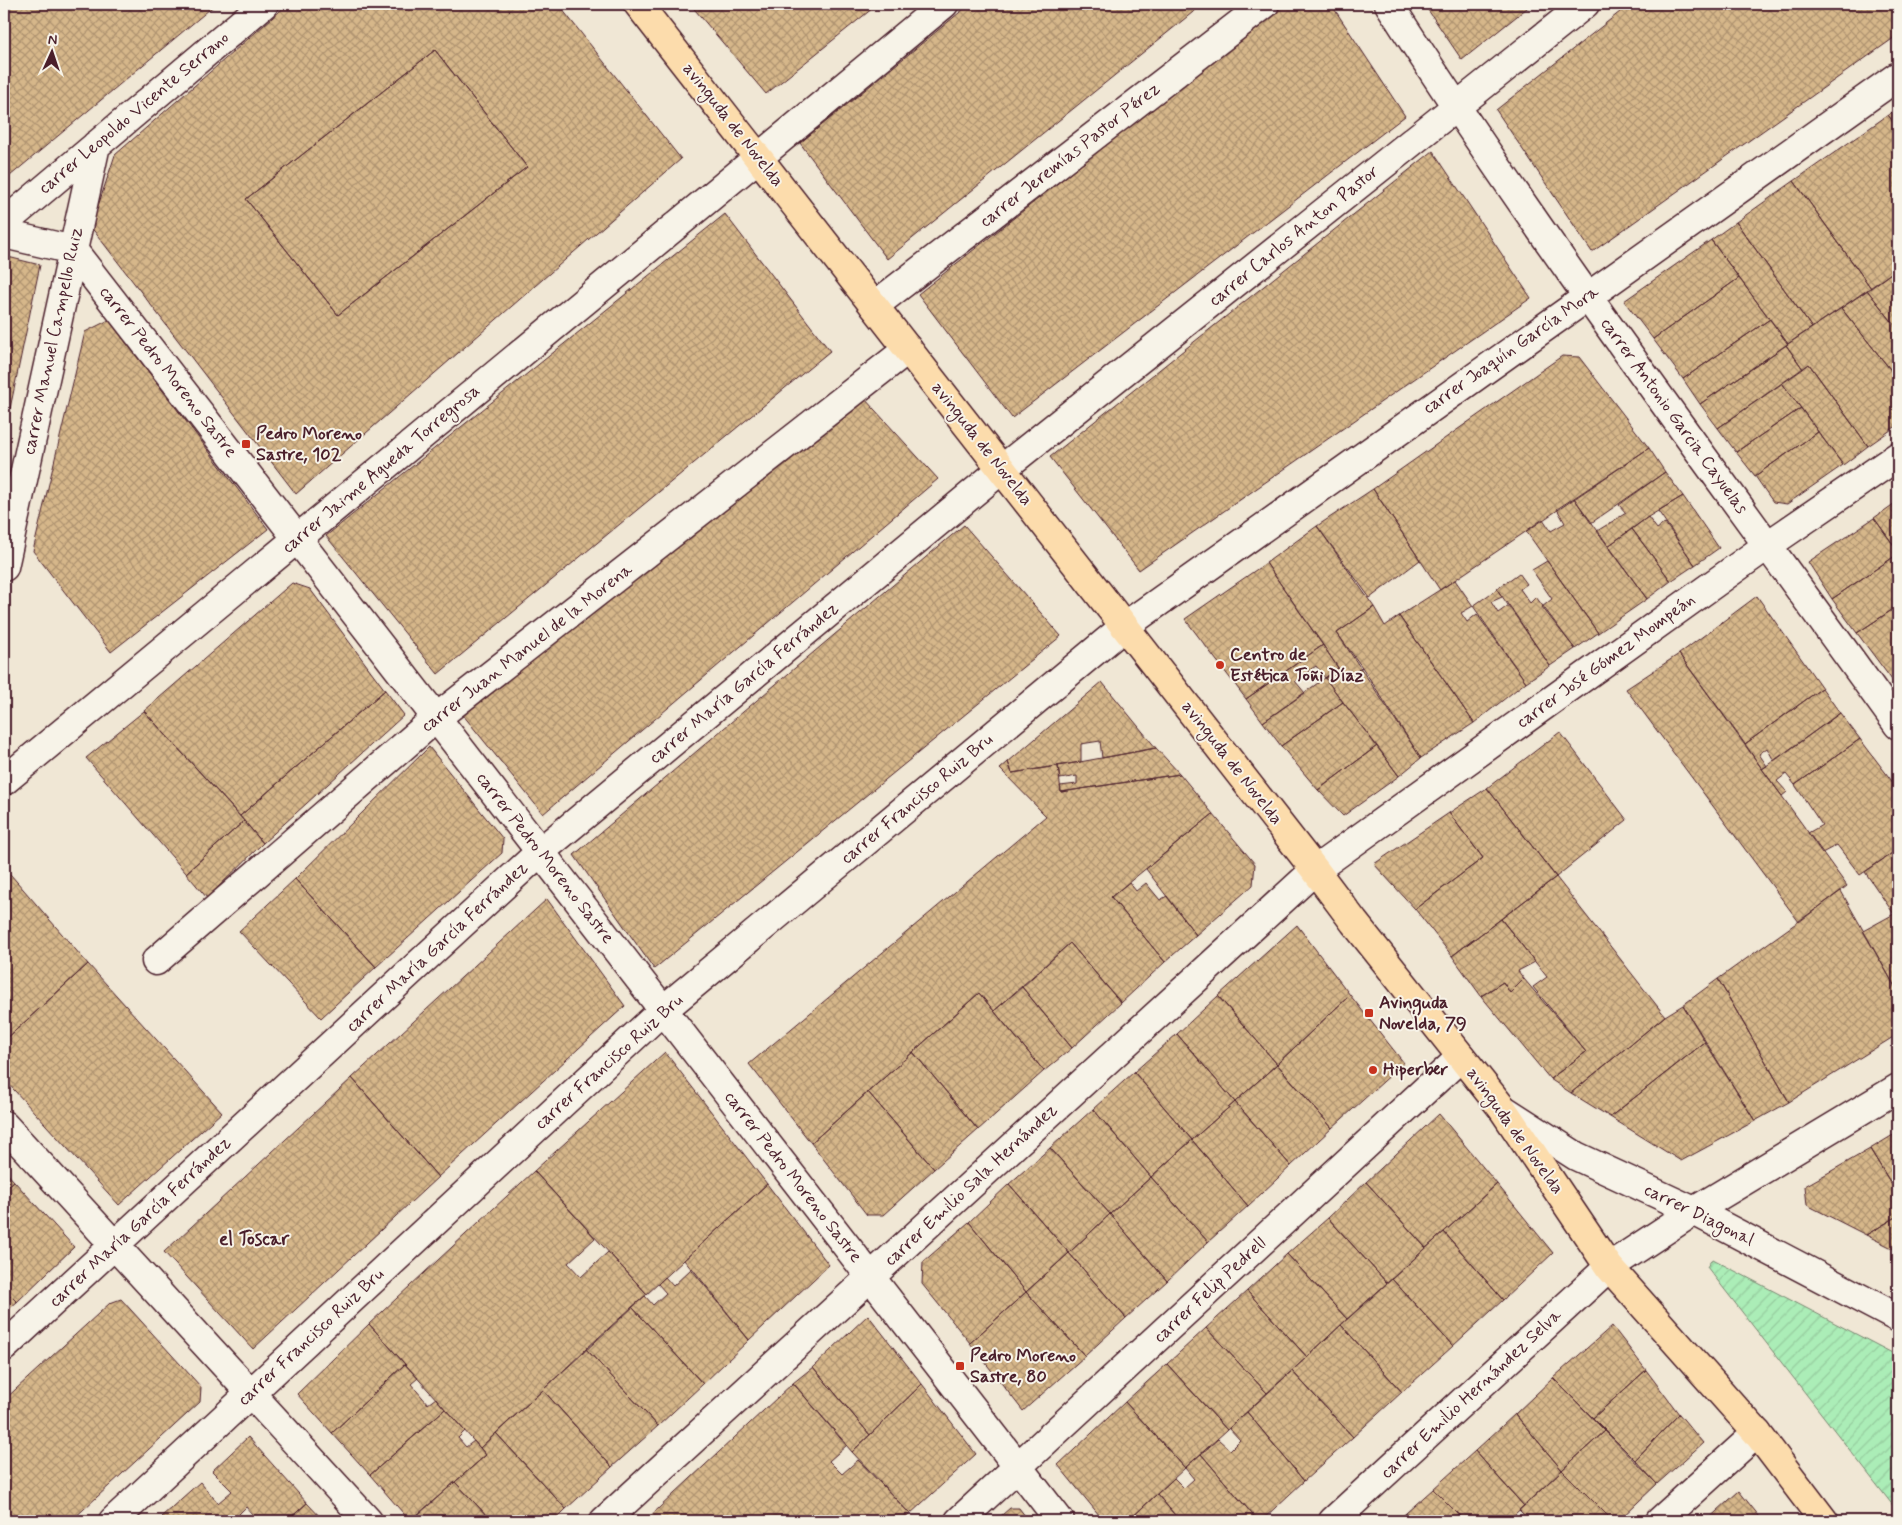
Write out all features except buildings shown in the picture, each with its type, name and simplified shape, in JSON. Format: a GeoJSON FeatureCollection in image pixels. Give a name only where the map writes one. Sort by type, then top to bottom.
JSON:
{"type":"FeatureCollection","features":[{"type":"Feature","properties":{"kind":"main road","name":"avinguda de Novelda"},"geometry":{"type":"LineString","coordinates":[[638,4],[1354,922],[1502,1108],[1609,1267],[1757,1434],[1824,1521]]}},
{"type":"Feature","properties":{"kind":"street","name":"carrer Leopoldo Vicente Serrano"},"geometry":{"type":"LineString","coordinates":[[4,223],[264,4]]}},
{"type":"Feature","properties":{"kind":"street","name":"carrer Jaime Agueda Torregrosa"},"geometry":{"type":"LineString","coordinates":[[4,781],[944,4]]}},
{"type":"Feature","properties":{"kind":"street","name":"carrer Jeremías Pastor Pérez"},"geometry":{"type":"LineString","coordinates":[[874,306],[1265,4]]}},
{"type":"Feature","properties":{"kind":"street","name":"carrer Antonio Garcia Cayuelas"},"geometry":{"type":"LineString","coordinates":[[1389,4],[1455,107],[1586,296],[1898,725]]}},
{"type":"Feature","properties":{"kind":"street","name":"carrer Carlos Anton Pastor"},"geometry":{"type":"LineString","coordinates":[[1002,469],[1585,4]]}},
{"type":"Feature","properties":{"kind":"street","name":"carrer Joaquín García Mora"},"geometry":{"type":"LineString","coordinates":[[1125,626],[1586,296],[1898,76]]}},
{"type":"Feature","properties":{"kind":"street","name":"carrer Manuel Campello Ruiz"},"geometry":{"type":"LineString","coordinates":[[4,567],[96,145]]}},
{"type":"Feature","properties":{"kind":"street"},"geometry":{"type":"LineString","coordinates":[[4,234],[73,250]]}},
{"type":"Feature","properties":{"kind":"street","name":"carrer Pedro Moreno Sastre"},"geometry":{"type":"LineString","coordinates":[[73,250],[1060,1521]]}},
{"type":"Feature","properties":{"kind":"street","name":"carrer Juan Manuel de la Morena"},"geometry":{"type":"LineString","coordinates":[[156,961],[436,718],[908,349]]}},
{"type":"Feature","properties":{"kind":"street","name":"carrer José Gómez Mompeán"},"geometry":{"type":"LineString","coordinates":[[1315,870],[1768,544],[1898,456]]}},
{"type":"Feature","properties":{"kind":"street","name":"carrer María García Ferrández"},"geometry":{"type":"LineString","coordinates":[[4,1347],[540,852],[1002,469]]}},
{"type":"Feature","properties":{"kind":"street","name":"carrer Francisco Ruiz Bru"},"geometry":{"type":"LineString","coordinates":[[113,1521],[663,1010],[1125,626]]}},
{"type":"Feature","properties":{"kind":"street","name":"carrer Emilio Sala Hernández"},"geometry":{"type":"LineString","coordinates":[[604,1521],[1315,870]]}},
{"type":"Feature","properties":{"kind":"street","name":"carrer Felip Pedrell"},"geometry":{"type":"LineString","coordinates":[[959,1521],[1461,1057]]}},
{"type":"Feature","properties":{"kind":"street","name":"carrer Emilio Hernández Selva"},"geometry":{"type":"LineString","coordinates":[[1333,1521],[1609,1267],[1694,1211],[1898,1088]]}},
{"type":"Feature","properties":{"kind":"street","name":"carrer Diagonal"},"geometry":{"type":"LineString","coordinates":[[1502,1108],[1576,1156],[1694,1211],[1898,1318]]}},
{"type":"Feature","properties":{"kind":"street"},"geometry":{"type":"LineString","coordinates":[[4,1125],[368,1521]]}},
{"type":"Feature","properties":{"kind":"street"},"geometry":{"type":"LineString","coordinates":[[1660,1521],[1757,1434]]}},
{"type":"Feature","properties":{"kind":"green space"},"geometry":{"type":"Polygon","coordinates":[[[1712,1259],[1898,1356],[1898,1512],[1707,1267],[1712,1259]]]}},
{"type":"Feature","properties":{"kind":"place","name":"Pedro Moreno Sastre, 102"},"geometry":{"type":"Point","coordinates":[246,444]}},
{"type":"Feature","properties":{"kind":"place","name":"Centro de Estética Toñi Díaz"},"geometry":{"type":"Point","coordinates":[1220,665]}},
{"type":"Feature","properties":{"kind":"place","name":"Avinguda Novelda, 79"},"geometry":{"type":"Point","coordinates":[1369,1013]}},
{"type":"Feature","properties":{"kind":"place","name":"Hiperber"},"geometry":{"type":"Point","coordinates":[1373,1070]}},
{"type":"Feature","properties":{"kind":"place","name":"Pedro Moreno Sastre, 80"},"geometry":{"type":"Point","coordinates":[960,1366]}},
{"type":"Feature","properties":{"kind":"district","name":"el Toscar"},"geometry":{"type":"Point","coordinates":[254,1239]}}]}
